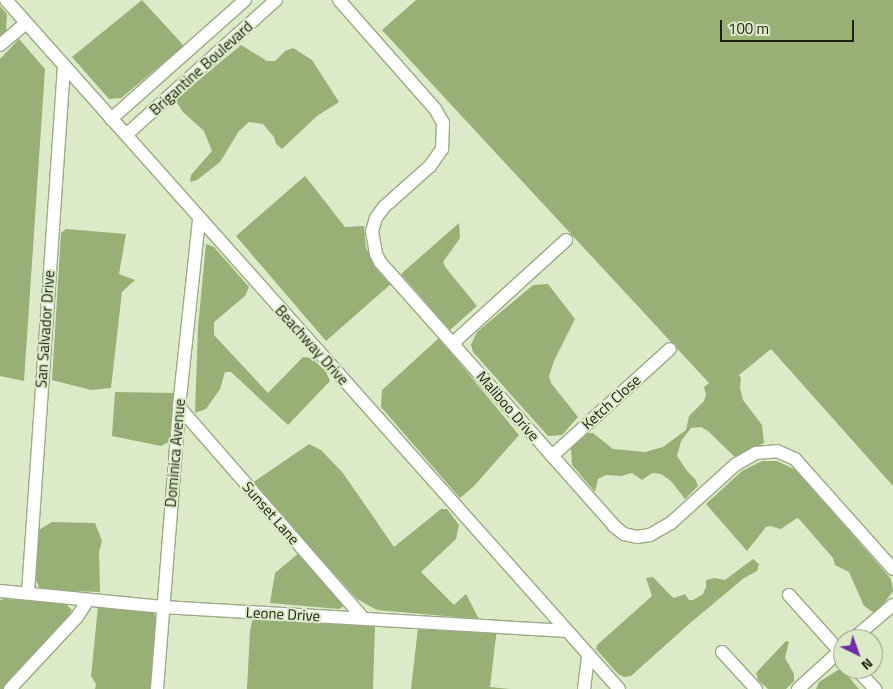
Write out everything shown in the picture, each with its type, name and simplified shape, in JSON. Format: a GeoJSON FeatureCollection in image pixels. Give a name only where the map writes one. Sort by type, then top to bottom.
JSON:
{"type":"FeatureCollection","features":[{"type":"Feature","properties":{"kind":"street","name":"Beachway Drive"},"geometry":{"type":"LineString","coordinates":[[6,0],[620,689]]}},
{"type":"Feature","properties":{"kind":"street","name":"Brigantine Boulevard"},"geometry":{"type":"LineString","coordinates":[[111,119],[245,0]]}},
{"type":"Feature","properties":{"kind":"street","name":"Brigantine Boulevard"},"geometry":{"type":"LineString","coordinates":[[126,135],[276,0]]}},
{"type":"Feature","properties":{"kind":"street","name":"Maliboo Drive"},"geometry":{"type":"LineString","coordinates":[[339,0],[435,109],[443,123],[442,149],[430,166],[384,207],[376,218],[372,231],[373,243],[380,262],[614,526],[624,534],[650,535],[671,523],[735,465],[756,453],[776,451],[795,459],[893,569]]}},
{"type":"Feature","properties":{"kind":"street"},"geometry":{"type":"LineString","coordinates":[[0,45],[26,23]]}},
{"type":"Feature","properties":{"kind":"street","name":"San Salvador Drive"},"geometry":{"type":"LineString","coordinates":[[28,593],[64,66]]}},
{"type":"Feature","properties":{"kind":"street","name":"Dominica Avenue"},"geometry":{"type":"LineString","coordinates":[[157,689],[179,407],[199,218]]}},
{"type":"Feature","properties":{"kind":"street"},"geometry":{"type":"LineString","coordinates":[[453,343],[566,240]]}},
{"type":"Feature","properties":{"kind":"street","name":"Ketch Close"},"geometry":{"type":"LineString","coordinates":[[552,456],[670,349]]}},
{"type":"Feature","properties":{"kind":"street","name":"Sunset Lane"},"geometry":{"type":"LineString","coordinates":[[179,407],[363,618]]}},
{"type":"Feature","properties":{"kind":"street","name":"Leone Drive"},"geometry":{"type":"LineString","coordinates":[[0,591],[163,607],[567,631]]}},
{"type":"Feature","properties":{"kind":"street"},"geometry":{"type":"LineString","coordinates":[[789,596],[833,642]]}},
{"type":"Feature","properties":{"kind":"street"},"geometry":{"type":"LineString","coordinates":[[10,689],[22,683],[88,600]]}},
{"type":"Feature","properties":{"kind":"street"},"geometry":{"type":"LineString","coordinates":[[865,629],[893,605]]}},
{"type":"Feature","properties":{"kind":"street"},"geometry":{"type":"LineString","coordinates":[[722,652],[756,689]]}},
{"type":"Feature","properties":{"kind":"street"},"geometry":{"type":"LineString","coordinates":[[584,689],[588,654]]}},
{"type":"Feature","properties":{"kind":"street"},"geometry":{"type":"LineString","coordinates":[[798,689],[833,659]]}},
{"type":"Feature","properties":{"kind":"street"},"geometry":{"type":"LineString","coordinates":[[865,679],[874,689]]}},
{"type":"Feature","properties":{"kind":"green space"},"geometry":{"type":"Polygon","coordinates":[[[142,0],[184,46],[121,98],[109,99],[72,57],[142,0]]]}},
{"type":"Feature","properties":{"kind":"green space"},"geometry":{"type":"Polygon","coordinates":[[[416,0],[893,0],[893,486],[771,349],[739,375],[741,378],[740,388],[743,400],[762,425],[764,443],[742,453],[737,459],[708,431],[701,427],[691,428],[681,441],[677,456],[695,479],[698,486],[685,499],[671,481],[661,474],[652,473],[642,480],[632,473],[621,476],[606,475],[598,479],[595,492],[572,465],[571,449],[576,439],[585,433],[593,433],[613,449],[645,452],[663,447],[686,430],[689,416],[704,401],[706,394],[704,387],[709,383],[382,30],[416,0]]]}},
{"type":"Feature","properties":{"kind":"green space"},"geometry":{"type":"Polygon","coordinates":[[[0,6],[7,14],[6,32],[0,37],[0,6]]]}},
{"type":"Feature","properties":{"kind":"green space"},"geometry":{"type":"Polygon","coordinates":[[[19,39],[45,69],[24,381],[0,376],[0,59],[19,39]]]}},
{"type":"Feature","properties":{"kind":"green space"},"geometry":{"type":"Polygon","coordinates":[[[241,45],[267,61],[275,61],[285,51],[293,48],[312,60],[339,102],[317,116],[282,149],[276,144],[274,137],[263,124],[249,122],[239,131],[220,162],[197,180],[190,182],[191,175],[212,151],[204,131],[183,112],[175,100],[241,45]]]}},
{"type":"Feature","properties":{"kind":"green space"},"geometry":{"type":"Polygon","coordinates":[[[305,176],[345,227],[364,226],[366,248],[392,283],[326,341],[236,236],[305,176]]]}},
{"type":"Feature","properties":{"kind":"green space"},"geometry":{"type":"Polygon","coordinates":[[[459,223],[460,238],[443,262],[477,306],[450,330],[401,274],[459,223]]]}},
{"type":"Feature","properties":{"kind":"green space"},"geometry":{"type":"Polygon","coordinates":[[[66,229],[126,234],[119,274],[135,280],[122,292],[111,388],[91,390],[52,380],[61,233],[66,229]]]}},
{"type":"Feature","properties":{"kind":"green space"},"geometry":{"type":"Polygon","coordinates":[[[206,244],[214,247],[249,287],[245,296],[214,322],[214,335],[268,393],[303,357],[312,358],[326,372],[330,381],[288,425],[231,372],[225,372],[220,389],[206,409],[195,413],[198,327],[206,244]]]}},
{"type":"Feature","properties":{"kind":"green space"},"geometry":{"type":"Polygon","coordinates":[[[548,284],[575,319],[554,361],[549,376],[551,383],[578,417],[562,435],[548,436],[473,352],[471,345],[477,332],[533,285],[548,284]]]}},
{"type":"Feature","properties":{"kind":"green space"},"geometry":{"type":"Polygon","coordinates":[[[439,338],[519,435],[474,486],[460,498],[381,407],[382,390],[439,338]]]}},
{"type":"Feature","properties":{"kind":"green space"},"geometry":{"type":"Polygon","coordinates":[[[115,392],[175,393],[173,440],[161,446],[112,436],[115,392]]]}},
{"type":"Feature","properties":{"kind":"green space"},"geometry":{"type":"Polygon","coordinates":[[[309,444],[321,450],[343,473],[394,547],[441,509],[447,509],[459,525],[456,539],[421,572],[454,605],[466,594],[479,619],[377,610],[357,599],[252,483],[309,444]]]}},
{"type":"Feature","properties":{"kind":"green space"},"geometry":{"type":"Polygon","coordinates":[[[762,461],[777,461],[796,470],[891,579],[893,591],[876,614],[864,606],[849,572],[835,565],[833,558],[797,518],[781,529],[770,526],[766,527],[747,551],[706,504],[742,471],[762,461]]]}},
{"type":"Feature","properties":{"kind":"green space"},"geometry":{"type":"Polygon","coordinates":[[[52,522],[95,523],[102,541],[99,552],[100,592],[45,590],[39,587],[33,573],[37,531],[52,522]]]}},
{"type":"Feature","properties":{"kind":"green space"},"geometry":{"type":"Polygon","coordinates":[[[299,553],[347,604],[339,609],[270,603],[275,573],[299,553]]]}},
{"type":"Feature","properties":{"kind":"green space"},"geometry":{"type":"Polygon","coordinates":[[[753,559],[759,564],[757,571],[744,578],[631,676],[624,677],[618,674],[596,649],[597,645],[652,596],[646,578],[653,577],[674,598],[685,594],[689,600],[693,600],[703,594],[706,580],[714,578],[725,580],[753,559]]]}},
{"type":"Feature","properties":{"kind":"green space"},"geometry":{"type":"Polygon","coordinates":[[[0,600],[59,602],[67,605],[72,610],[66,620],[4,689],[0,689],[0,600]]]}},
{"type":"Feature","properties":{"kind":"green space"},"geometry":{"type":"Polygon","coordinates":[[[98,607],[151,609],[156,617],[152,689],[95,689],[96,684],[91,676],[98,607]]]}},
{"type":"Feature","properties":{"kind":"green space"},"geometry":{"type":"Polygon","coordinates":[[[259,618],[375,626],[373,689],[247,689],[250,631],[252,621],[259,618]]]}},
{"type":"Feature","properties":{"kind":"green space"},"geometry":{"type":"Polygon","coordinates":[[[418,628],[497,628],[490,687],[511,689],[411,689],[418,628]]]}},
{"type":"Feature","properties":{"kind":"green space"},"geometry":{"type":"Polygon","coordinates":[[[786,641],[789,642],[785,658],[794,674],[794,681],[786,689],[768,689],[758,680],[756,673],[786,641]]]}},
{"type":"Feature","properties":{"kind":"green space"},"geometry":{"type":"Polygon","coordinates":[[[833,673],[833,679],[850,679],[859,689],[816,689],[819,682],[833,673]]]}}]}
